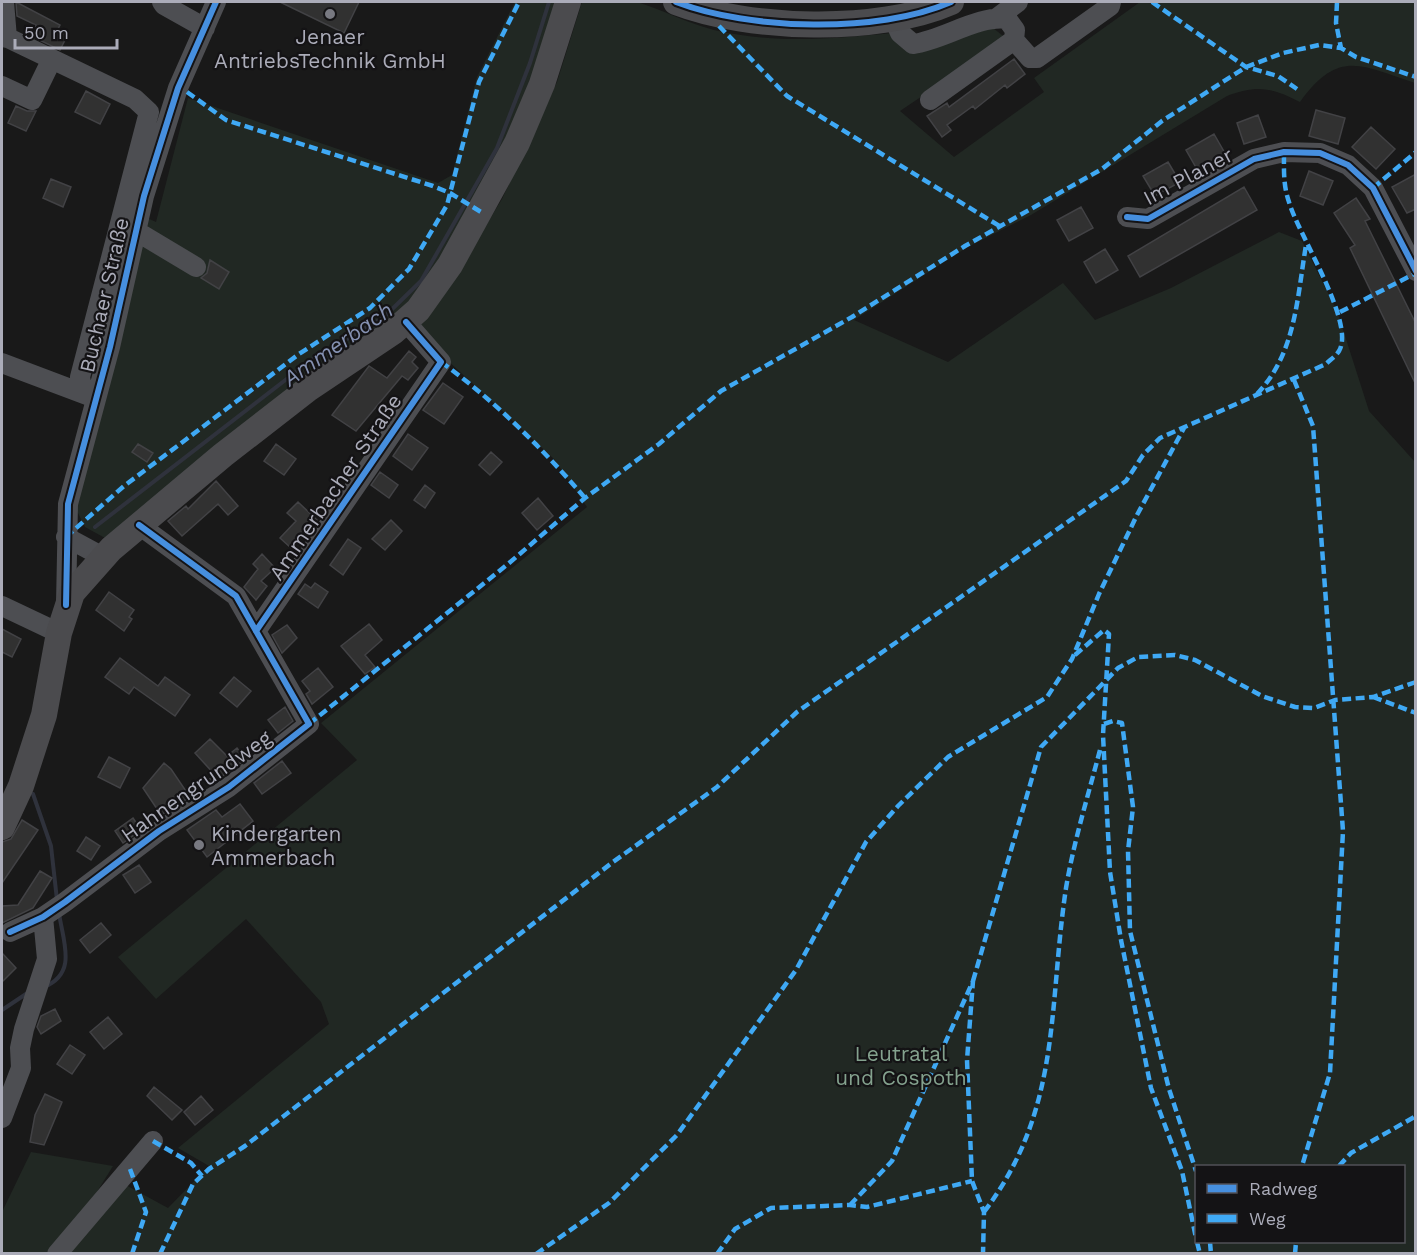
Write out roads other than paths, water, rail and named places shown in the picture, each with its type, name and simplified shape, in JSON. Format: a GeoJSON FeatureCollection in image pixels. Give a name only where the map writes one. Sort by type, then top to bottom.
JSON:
{"type":"FeatureCollection","features":[{"type":"Feature","properties":{"kind":"main road"},"geometry":{"type":"LineString","coordinates":[[2,827],[21,786],[44,715],[58,633],[72,593],[103,557],[139,525],[293,400],[406,322],[439,282],[504,168],[530,117],[568,2]]}},
{"type":"Feature","properties":{"kind":"main road"},"geometry":{"type":"LineString","coordinates":[[676,2],[710,12],[784,24],[824,24],[893,17],[951,2]]}},
{"type":"Feature","properties":{"kind":"street"},"geometry":{"type":"LineString","coordinates":[[4,2],[4,36]]}},
{"type":"Feature","properties":{"kind":"street"},"geometry":{"type":"LineString","coordinates":[[162,2],[205,28]]}},
{"type":"Feature","properties":{"kind":"street","name":"Buchaer Straße"},"geometry":{"type":"LineString","coordinates":[[66,605],[68,504],[89,396],[144,196],[178,88],[216,2]]}},
{"type":"Feature","properties":{"kind":"street"},"geometry":{"type":"LineString","coordinates":[[893,17],[900,33],[913,44],[942,38],[997,18],[1018,2]]}},
{"type":"Feature","properties":{"kind":"street"},"geometry":{"type":"LineString","coordinates":[[997,18],[1006,19],[1015,30],[1014,40],[1030,58],[1037,58],[1110,6],[1111,2]]}},
{"type":"Feature","properties":{"kind":"street","name":"Buchaer Straße"},"geometry":{"type":"LineString","coordinates":[[4,36],[135,99],[149,112],[80,376],[89,396]]}},
{"type":"Feature","properties":{"kind":"street"},"geometry":{"type":"LineString","coordinates":[[930,100],[1014,40]]}},
{"type":"Feature","properties":{"kind":"street"},"geometry":{"type":"LineString","coordinates":[[2,86],[32,100],[52,59]]}},
{"type":"Feature","properties":{"kind":"street","name":"Im Planer"},"geometry":{"type":"LineString","coordinates":[[1127,218],[1148,219],[1254,159],[1284,152],[1320,153],[1348,165],[1373,188],[1416,272]]}},
{"type":"Feature","properties":{"kind":"street"},"geometry":{"type":"LineString","coordinates":[[136,231],[196,267]]}},
{"type":"Feature","properties":{"kind":"street","name":"Ammerbacher Straße"},"geometry":{"type":"LineString","coordinates":[[256,631],[441,362],[406,322]]}},
{"type":"Feature","properties":{"kind":"street"},"geometry":{"type":"LineString","coordinates":[[2,363],[89,396]]}},
{"type":"Feature","properties":{"kind":"street"},"geometry":{"type":"LineString","coordinates":[[139,525],[236,596],[256,631]]}},
{"type":"Feature","properties":{"kind":"street"},"geometry":{"type":"LineString","coordinates":[[66,537],[103,557]]}},
{"type":"Feature","properties":{"kind":"street"},"geometry":{"type":"LineString","coordinates":[[2,606],[58,633]]}},
{"type":"Feature","properties":{"kind":"street","name":"Hahnengrundweg"},"geometry":{"type":"LineString","coordinates":[[6,930],[53,910],[159,831],[229,787],[309,724],[256,631]]}},
{"type":"Feature","properties":{"kind":"street"},"geometry":{"type":"LineString","coordinates":[[2,1092],[20,1048],[47,959],[46,947],[53,910]]}},
{"type":"Feature","properties":{"kind":"street"},"geometry":{"type":"LineString","coordinates":[[6,930],[46,947]]}},
{"type":"Feature","properties":{"kind":"street"},"geometry":{"type":"LineString","coordinates":[[2,1118],[21,1068],[20,1048]]}},
{"type":"Feature","properties":{"kind":"street"},"geometry":{"type":"LineString","coordinates":[[57,1254],[153,1141]]}},
{"type":"Feature","properties":{"kind":"waterway","name":"Ammerbach"},"geometry":{"type":"LineString","coordinates":[[95,527],[310,361],[384,317],[421,281],[497,148],[530,63],[549,2]]}},
{"type":"Feature","properties":{"kind":"waterway","name":"Ammerbach"},"geometry":{"type":"LineString","coordinates":[[33,794],[51,846],[57,900]]}},
{"type":"Feature","properties":{"kind":"waterway","name":"Ammerbach"},"geometry":{"type":"LineString","coordinates":[[44,987],[55,981],[65,965],[65,945],[59,913]]}},
{"type":"Feature","properties":{"kind":"waterway","name":"Ammerbach"},"geometry":{"type":"LineString","coordinates":[[2,1010],[29,992]]}},
{"type":"Feature","properties":{"kind":"place","name":"Jenaer AntriebsTechnik GmbH"},"geometry":{"type":"Point","coordinates":[330,14]}},
{"type":"Feature","properties":{"kind":"place","name":"Kindergarten Ammerbach"},"geometry":{"type":"Point","coordinates":[199,845]}},
{"type":"Feature","properties":{"kind":"park label","name":"Leutratal und Cospoth"},"geometry":{"type":"Point","coordinates":[901,1065]}}]}
